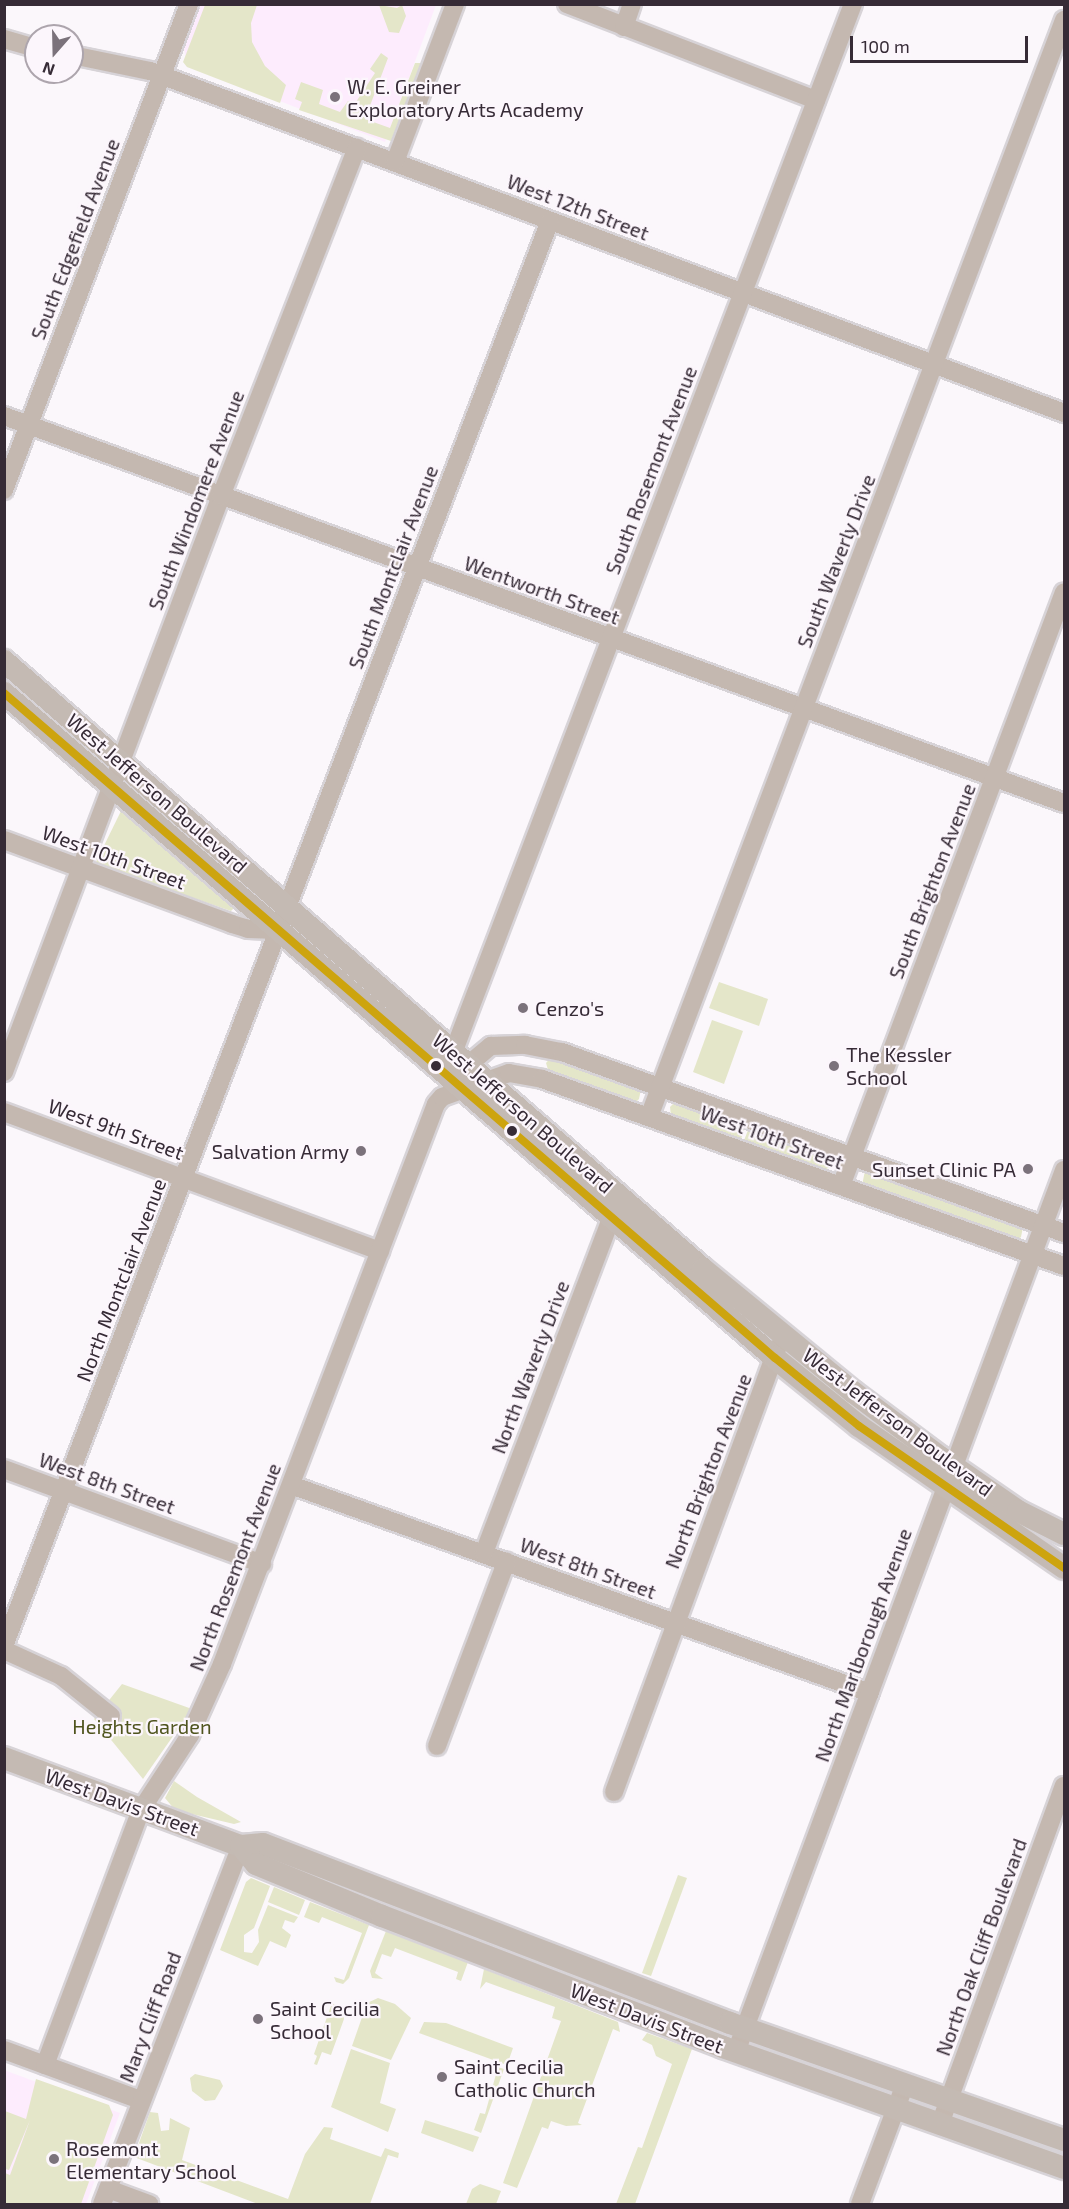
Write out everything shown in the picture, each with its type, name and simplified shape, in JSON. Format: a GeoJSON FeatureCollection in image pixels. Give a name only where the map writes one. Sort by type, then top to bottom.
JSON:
{"type":"FeatureCollection","features":[{"type":"Feature","properties":{"kind":"main road","name":"West Jefferson Boulevard"},"geometry":{"type":"LineString","coordinates":[[4,661],[288,906],[486,1081],[615,1208],[775,1358],[859,1426],[1065,1569]]}},
{"type":"Feature","properties":{"kind":"main road","name":"West Jefferson Boulevard"},"geometry":{"type":"LineString","coordinates":[[4,693],[115,786],[462,1089],[954,1466],[1018,1510],[1065,1534]]}},
{"type":"Feature","properties":{"kind":"main road","name":"West Davis Street"},"geometry":{"type":"LineString","coordinates":[[4,1758],[241,1846],[263,1844],[744,2028],[1065,2140]]}},
{"type":"Feature","properties":{"kind":"main road","name":"West Davis Street"},"geometry":{"type":"LineString","coordinates":[[241,1846],[256,1864],[736,2052],[1065,2168]]}},
{"type":"Feature","properties":{"kind":"street","name":"South Edgefield Avenue"},"geometry":{"type":"LineString","coordinates":[[4,490],[189,4]]}},
{"type":"Feature","properties":{"kind":"street"},"geometry":{"type":"LineString","coordinates":[[395,162],[455,4]]}},
{"type":"Feature","properties":{"kind":"street"},"geometry":{"type":"LineString","coordinates":[[567,4],[816,100]]}},
{"type":"Feature","properties":{"kind":"street"},"geometry":{"type":"LineString","coordinates":[[624,27],[632,4]]}},
{"type":"Feature","properties":{"kind":"street","name":"South Rosemont Avenue"},"geometry":{"type":"LineString","coordinates":[[461,1059],[612,639],[853,4]]}},
{"type":"Feature","properties":{"kind":"street","name":"South Waverly Drive"},"geometry":{"type":"LineString","coordinates":[[650,1117],[1065,20]]}},
{"type":"Feature","properties":{"kind":"street"},"geometry":{"type":"LineString","coordinates":[[4,39],[24,45]]}},
{"type":"Feature","properties":{"kind":"street","name":"West 12th Street"},"geometry":{"type":"LineString","coordinates":[[84,57],[119,62],[161,75],[1065,414]]}},
{"type":"Feature","properties":{"kind":"street","name":"South Windomere Avenue"},"geometry":{"type":"LineString","coordinates":[[4,1072],[115,786],[121,762],[221,496],[357,148]]}},
{"type":"Feature","properties":{"kind":"street","name":"South Montclair Avenue"},"geometry":{"type":"LineString","coordinates":[[278,930],[550,221]]}},
{"type":"Feature","properties":{"kind":"street","name":"Wentworth Street"},"geometry":{"type":"LineString","coordinates":[[4,416],[803,710],[1065,803]]}},
{"type":"Feature","properties":{"kind":"street","name":"South Brighton Avenue"},"geometry":{"type":"LineString","coordinates":[[841,1186],[1065,592]]}},
{"type":"Feature","properties":{"kind":"street","name":"West 10th Street"},"geometry":{"type":"LineString","coordinates":[[4,840],[248,929],[278,930]]}},
{"type":"Feature","properties":{"kind":"street","name":"North Montclair Avenue"},"geometry":{"type":"LineString","coordinates":[[4,1646],[278,930]]}},
{"type":"Feature","properties":{"kind":"street","name":"West 10th Street"},"geometry":{"type":"LineString","coordinates":[[461,1059],[490,1046],[525,1045],[562,1052],[1065,1233]]}},
{"type":"Feature","properties":{"kind":"street","name":"West 10th Street"},"geometry":{"type":"LineString","coordinates":[[462,1089],[521,1073],[1065,1266]]}},
{"type":"Feature","properties":{"kind":"street","name":"North Rosemont Avenue"},"geometry":{"type":"LineString","coordinates":[[45,2065],[141,1810],[198,1719],[262,1564],[436,1104],[462,1089]]}},
{"type":"Feature","properties":{"kind":"street","name":"West 9th Street"},"geometry":{"type":"LineString","coordinates":[[4,1112],[380,1251]]}},
{"type":"Feature","properties":{"kind":"street","name":"North Marlborough Avenue"},"geometry":{"type":"LineString","coordinates":[[736,2052],[1065,1170]]}},
{"type":"Feature","properties":{"kind":"street","name":"North Waverly Drive"},"geometry":{"type":"LineString","coordinates":[[484,1553],[615,1208]]}},
{"type":"Feature","properties":{"kind":"street","name":"North Brighton Avenue"},"geometry":{"type":"LineString","coordinates":[[614,1792],[783,1334]]}},
{"type":"Feature","properties":{"kind":"street","name":"West 8th Street"},"geometry":{"type":"LineString","coordinates":[[4,1469],[262,1564]]}},
{"type":"Feature","properties":{"kind":"street","name":"West 8th Street"},"geometry":{"type":"LineString","coordinates":[[291,1485],[870,1693]]}},
{"type":"Feature","properties":{"kind":"street"},"geometry":{"type":"LineString","coordinates":[[437,1746],[506,1562]]}},
{"type":"Feature","properties":{"kind":"street"},"geometry":{"type":"LineString","coordinates":[[4,1650],[61,1676],[111,1716]]}},
{"type":"Feature","properties":{"kind":"street","name":"North Oak Cliff Boulevard"},"geometry":{"type":"LineString","coordinates":[[940,2124],[1065,1786]]}},
{"type":"Feature","properties":{"kind":"street","name":"Mary Cliff Road"},"geometry":{"type":"LineString","coordinates":[[105,2197],[241,1846]]}},
{"type":"Feature","properties":{"kind":"street"},"geometry":{"type":"LineString","coordinates":[[4,2050],[141,2100]]}},
{"type":"Feature","properties":{"kind":"street"},"geometry":{"type":"LineString","coordinates":[[860,2205],[905,2085]]}},
{"type":"Feature","properties":{"kind":"street"},"geometry":{"type":"LineString","coordinates":[[105,2197],[149,2205]]}},
{"type":"Feature","properties":{"kind":"shaded area","name":"W. E. Greiner Exploratory Arts Academy"},"geometry":{"type":"Polygon","coordinates":[[[201,5],[436,5],[385,142],[187,65],[184,49],[201,5]]]}},
{"type":"Feature","properties":{"kind":"shaded area","name":"Rosemont Elementary School"},"geometry":{"type":"Polygon","coordinates":[[[4,2070],[120,2113],[86,2204],[5,2204],[4,2070]]]}},
{"type":"Feature","properties":{"kind":"green space"},"geometry":{"type":"Polygon","coordinates":[[[205,5],[257,5],[251,23],[252,42],[265,66],[286,85],[280,103],[187,67],[183,62],[205,5]]]}},
{"type":"Feature","properties":{"kind":"green space"},"geometry":{"type":"Polygon","coordinates":[[[379,5],[397,8],[402,5],[406,16],[399,33],[389,32],[379,5]]]}},
{"type":"Feature","properties":{"kind":"green space"},"geometry":{"type":"Polygon","coordinates":[[[381,53],[388,58],[365,119],[390,128],[415,63],[422,63],[391,141],[299,110],[302,102],[295,99],[301,82],[323,90],[319,104],[340,112],[348,101],[354,105],[375,73],[370,69],[381,53]]]}},
{"type":"Feature","properties":{"kind":"green space"},"geometry":{"type":"Polygon","coordinates":[[[121,811],[235,907],[231,911],[95,864],[121,811]]]}},
{"type":"Feature","properties":{"kind":"green space"},"geometry":{"type":"Polygon","coordinates":[[[719,982],[768,999],[759,1026],[709,1008],[719,982]]]}},
{"type":"Feature","properties":{"kind":"green space"},"geometry":{"type":"Polygon","coordinates":[[[712,1020],[743,1031],[724,1084],[693,1072],[712,1020]]]}},
{"type":"Feature","properties":{"kind":"green space"},"geometry":{"type":"Polygon","coordinates":[[[553,1055],[641,1089],[639,1099],[635,1103],[549,1073],[546,1063],[553,1055]]]}},
{"type":"Feature","properties":{"kind":"green space"},"geometry":{"type":"Polygon","coordinates":[[[677,1100],[746,1124],[740,1142],[671,1116],[670,1107],[677,1100]]]}},
{"type":"Feature","properties":{"kind":"green space"},"geometry":{"type":"Polygon","coordinates":[[[750,1125],[830,1156],[832,1165],[824,1171],[743,1143],[750,1125]]]}},
{"type":"Feature","properties":{"kind":"green space"},"geometry":{"type":"Polygon","coordinates":[[[865,1171],[1023,1227],[1021,1237],[1016,1241],[862,1185],[865,1171]]]}},
{"type":"Feature","properties":{"kind":"green space","name":"Heights Garden"},"geometry":{"type":"Polygon","coordinates":[[[122,1684],[192,1709],[143,1779],[94,1719],[122,1684]]]}},
{"type":"Feature","properties":{"kind":"green space"},"geometry":{"type":"Polygon","coordinates":[[[174,1781],[241,1822],[234,1824],[175,1810],[165,1798],[174,1781]]]}},
{"type":"Feature","properties":{"kind":"green space"},"geometry":{"type":"Polygon","coordinates":[[[678,1875],[687,1878],[651,1976],[642,1973],[678,1875]]]}},
{"type":"Feature","properties":{"kind":"green space"},"geometry":{"type":"Polygon","coordinates":[[[251,1878],[270,1886],[254,1928],[244,1935],[244,1952],[252,1953],[259,1942],[258,1930],[268,1905],[298,1917],[294,1923],[285,1920],[282,1928],[291,1935],[286,1948],[270,1941],[258,1966],[220,1950],[246,1882],[251,1878]]]}},
{"type":"Feature","properties":{"kind":"green space"},"geometry":{"type":"Polygon","coordinates":[[[274,1887],[305,1900],[299,1915],[268,1902],[274,1887]]]}},
{"type":"Feature","properties":{"kind":"green space"},"geometry":{"type":"Polygon","coordinates":[[[310,1902],[369,1925],[349,1978],[343,1984],[336,1982],[334,1977],[344,1980],[362,1933],[322,1917],[319,1923],[304,1917],[310,1902]]]}},
{"type":"Feature","properties":{"kind":"green space"},"geometry":{"type":"Polygon","coordinates":[[[404,1914],[472,1935],[718,2030],[633,2005],[404,1914]]]}},
{"type":"Feature","properties":{"kind":"green space"},"geometry":{"type":"Polygon","coordinates":[[[386,1931],[468,1962],[461,1981],[456,1979],[458,1972],[395,1948],[391,1957],[382,1954],[375,1973],[383,1979],[372,1978],[370,1971],[386,1931]]]}},
{"type":"Feature","properties":{"kind":"green space"},"geometry":{"type":"Polygon","coordinates":[[[484,1969],[618,2022],[620,2032],[613,2029],[578,2123],[582,2125],[566,2126],[551,2121],[548,2129],[542,2127],[517,2188],[503,2183],[561,2021],[552,2018],[555,2007],[486,1982],[480,1989],[484,1969]]]}},
{"type":"Feature","properties":{"kind":"green space"},"geometry":{"type":"Polygon","coordinates":[[[378,1998],[395,2004],[411,2018],[391,2060],[352,2046],[367,2003],[378,1998]]]}},
{"type":"Feature","properties":{"kind":"green space"},"geometry":{"type":"Polygon","coordinates":[[[332,2003],[343,2010],[344,2019],[331,2055],[322,2052],[317,2065],[314,2064],[317,2056],[314,2054],[332,2003]]]}},
{"type":"Feature","properties":{"kind":"green space"},"geometry":{"type":"Polygon","coordinates":[[[424,2022],[446,2023],[513,2048],[507,2065],[419,2033],[424,2022]]]}},
{"type":"Feature","properties":{"kind":"green space"},"geometry":{"type":"Polygon","coordinates":[[[647,2033],[692,2049],[635,2204],[616,2204],[638,2147],[642,2148],[672,2064],[656,2056],[652,2045],[642,2040],[647,2033]]]}},
{"type":"Feature","properties":{"kind":"green space"},"geometry":{"type":"Polygon","coordinates":[[[351,2049],[390,2063],[380,2103],[396,2109],[388,2132],[331,2107],[351,2049]]]}},
{"type":"Feature","properties":{"kind":"green space"},"geometry":{"type":"Polygon","coordinates":[[[498,2067],[504,2069],[481,2133],[474,2130],[480,2113],[485,2114],[498,2067]]]}},
{"type":"Feature","properties":{"kind":"green space"},"geometry":{"type":"Polygon","coordinates":[[[195,2074],[220,2080],[223,2086],[215,2100],[205,2101],[192,2091],[190,2078],[195,2074]]]}},
{"type":"Feature","properties":{"kind":"green space","name":"Rosemont Elementary School"},"geometry":{"type":"Polygon","coordinates":[[[36,2079],[109,2105],[113,2115],[81,2204],[5,2204],[5,2173],[10,2175],[30,2120],[9,2170],[5,2169],[5,2111],[26,2119],[36,2079]]]}},
{"type":"Feature","properties":{"kind":"green space"},"geometry":{"type":"Polygon","coordinates":[[[150,2112],[158,2113],[161,2131],[169,2130],[170,2118],[190,2128],[182,2160],[288,2199],[305,2154],[324,2127],[333,2128],[330,2139],[381,2157],[385,2148],[399,2153],[398,2158],[388,2155],[370,2204],[258,2204],[134,2157],[150,2112]]]}},
{"type":"Feature","properties":{"kind":"green space"},"geometry":{"type":"Polygon","coordinates":[[[425,2120],[479,2137],[473,2152],[421,2133],[425,2120]]]}},
{"type":"Feature","properties":{"kind":"green space"},"geometry":{"type":"Polygon","coordinates":[[[480,2184],[501,2191],[496,2204],[466,2204],[472,2189],[480,2184]]]}},
{"type":"Feature","properties":{"kind":"transit line"},"geometry":{"type":"LineString","coordinates":[[4,693],[775,1358],[859,1426],[1064,1568]]}},
{"type":"Feature","properties":{"kind":"place","name":"W. E. Greiner Exploratory Arts Academy"},"geometry":{"type":"Point","coordinates":[335,97]}},
{"type":"Feature","properties":{"kind":"place","name":"Cenzo's"},"geometry":{"type":"Point","coordinates":[523,1008]}},
{"type":"Feature","properties":{"kind":"place","name":"The Kessler School"},"geometry":{"type":"Point","coordinates":[834,1066]}},
{"type":"Feature","properties":{"kind":"place","name":"Salvation Army"},"geometry":{"type":"Point","coordinates":[361,1151]}},
{"type":"Feature","properties":{"kind":"place","name":"Sunset Clinic PA"},"geometry":{"type":"Point","coordinates":[1028,1169]}},
{"type":"Feature","properties":{"kind":"place","name":"Saint Cecilia School"},"geometry":{"type":"Point","coordinates":[258,2019]}},
{"type":"Feature","properties":{"kind":"place","name":"Saint Cecilia Catholic Church"},"geometry":{"type":"Point","coordinates":[442,2077]}},
{"type":"Feature","properties":{"kind":"place","name":"Rosemont Elementary School"},"geometry":{"type":"Point","coordinates":[54,2159]}}]}
